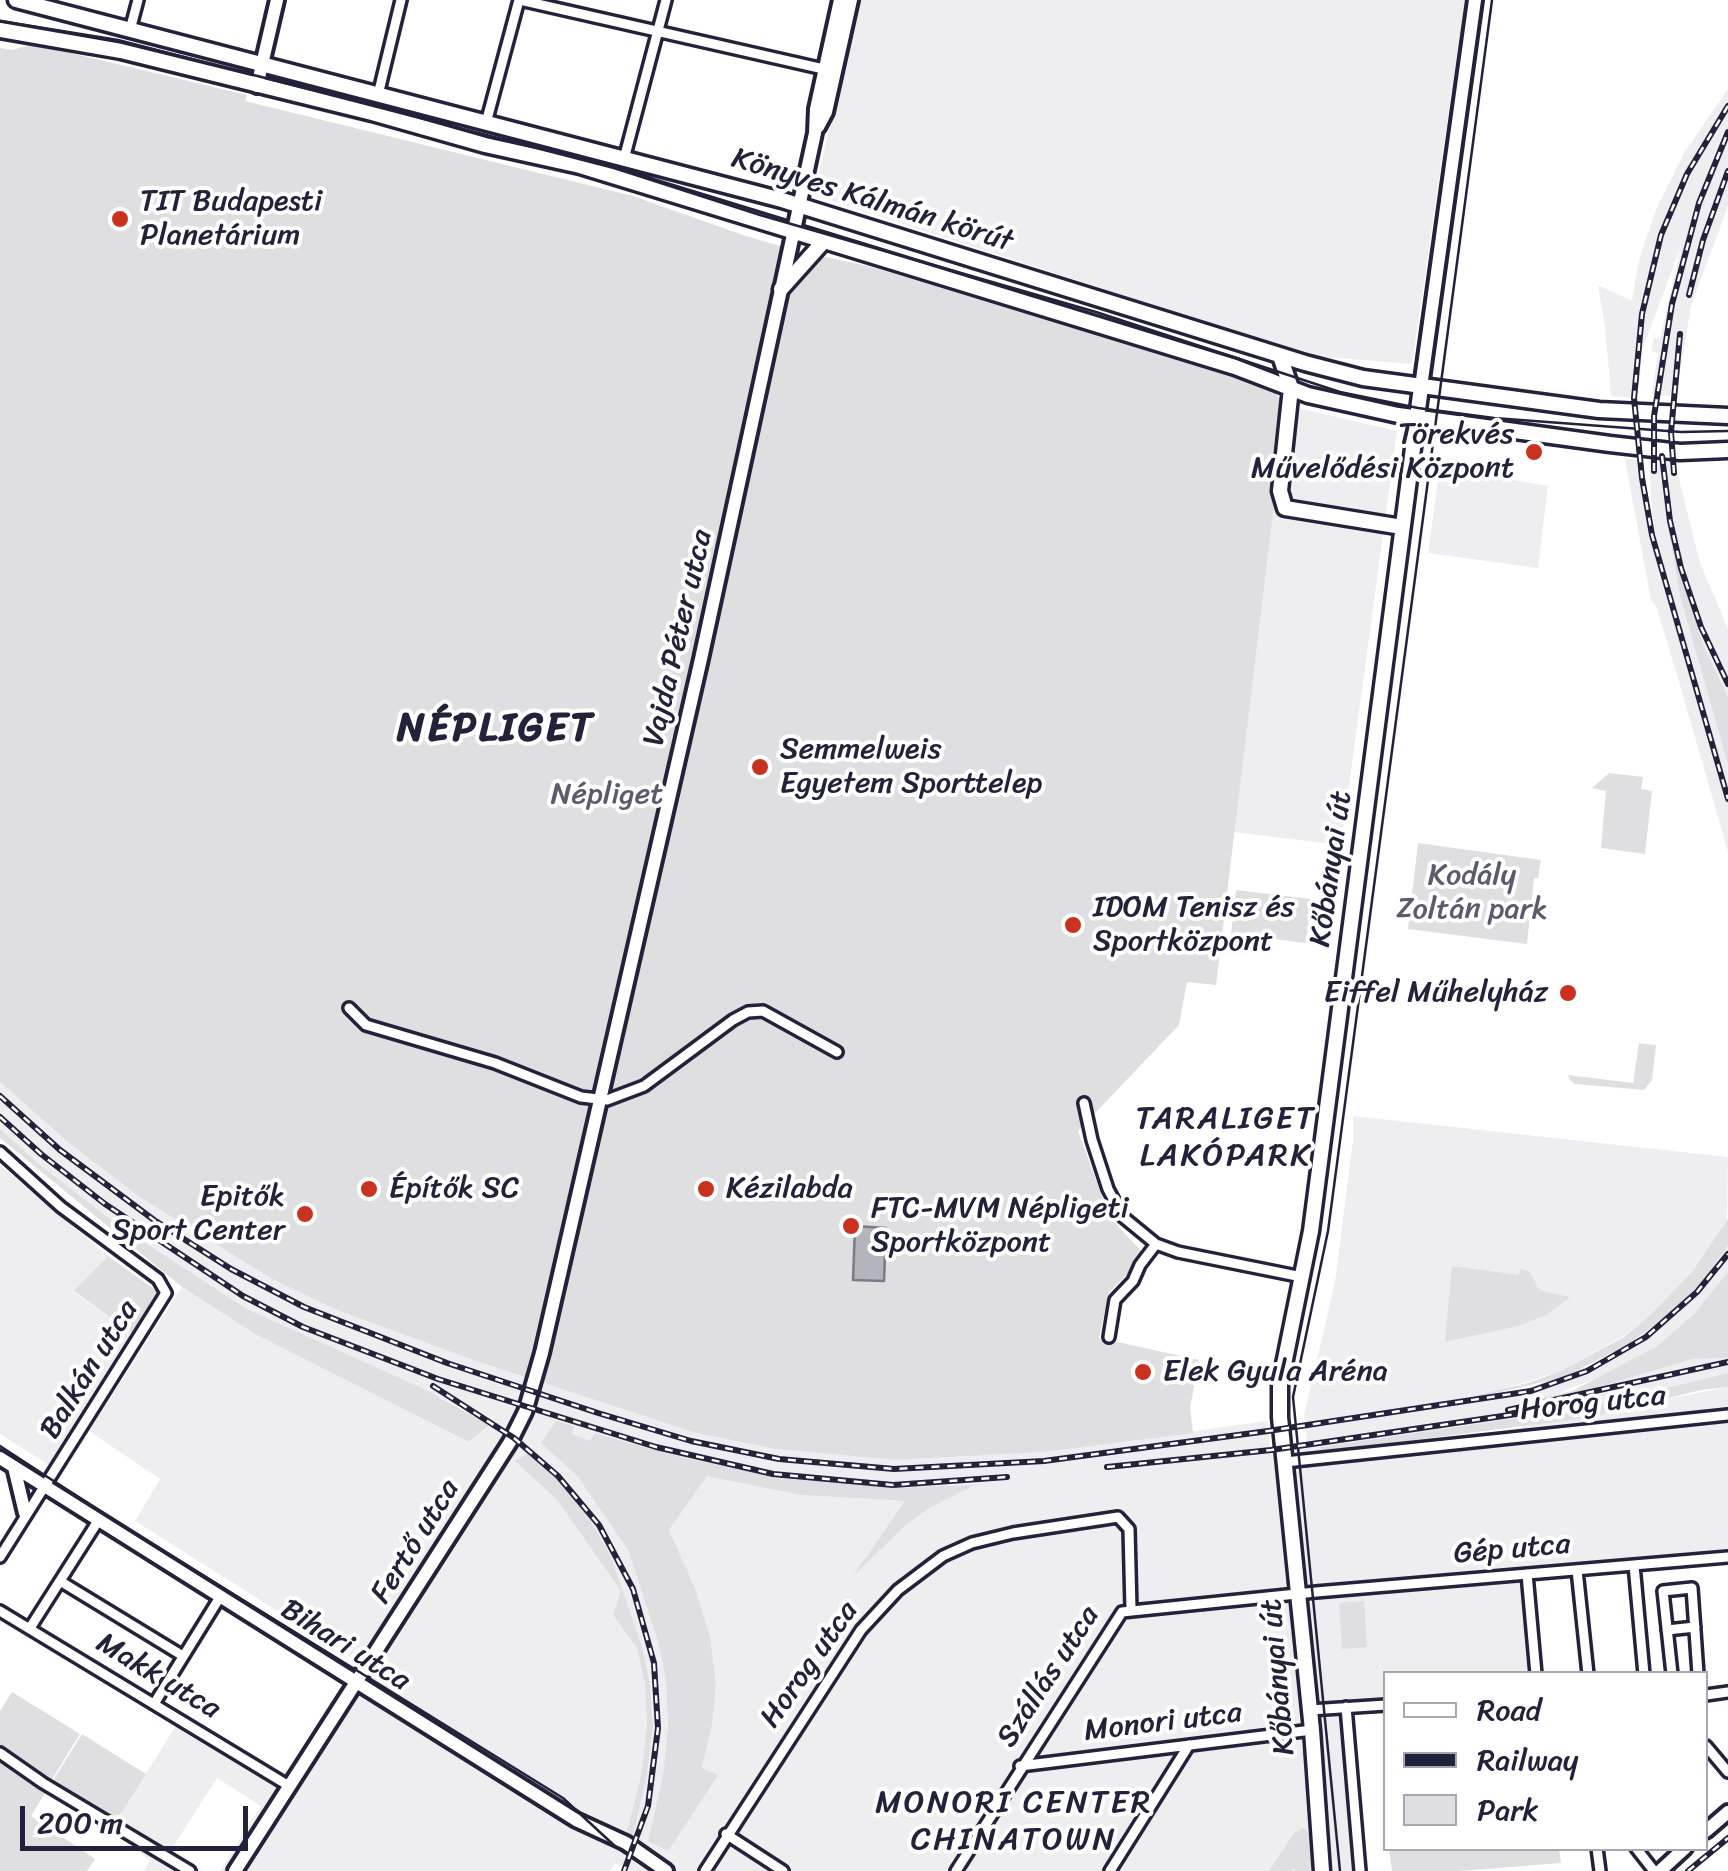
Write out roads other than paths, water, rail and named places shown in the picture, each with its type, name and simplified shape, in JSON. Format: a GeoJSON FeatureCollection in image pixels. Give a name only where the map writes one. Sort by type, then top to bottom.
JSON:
{"type":"FeatureCollection","features":[{"type":"Feature","properties":{"kind":"main road","name":"Könyves Kálmán körút"},"geometry":{"type":"LineString","coordinates":[[16,0],[798,205],[1280,356],[1363,378],[1599,410],[1723,417]]}},
{"type":"Feature","properties":{"kind":"main road","name":"Könyves Kálmán körút"},"geometry":{"type":"LineString","coordinates":[[0,30],[122,51],[580,166],[1235,367],[1291,388],[1416,418],[1700,453],[1728,450]]}},
{"type":"Feature","properties":{"kind":"main road"},"geometry":{"type":"LineString","coordinates":[[781,289],[824,241]]}},
{"type":"Feature","properties":{"kind":"main road"},"geometry":{"type":"LineString","coordinates":[[1280,356],[1291,388],[1280,491],[1285,508],[1402,528]]}},
{"type":"Feature","properties":{"kind":"main road","name":"Kőbányai út"},"geometry":{"type":"LineString","coordinates":[[1322,1869],[1280,1384],[1302,1277],[1364,842],[1421,388]]}},
{"type":"Feature","properties":{"kind":"street"},"geometry":{"type":"LineString","coordinates":[[130,30],[138,0]]}},
{"type":"Feature","properties":{"kind":"street"},"geometry":{"type":"LineString","coordinates":[[257,86],[277,0]]}},
{"type":"Feature","properties":{"kind":"street"},"geometry":{"type":"LineString","coordinates":[[378,95],[401,0]]}},
{"type":"Feature","properties":{"kind":"street"},"geometry":{"type":"LineString","coordinates":[[486,123],[520,0],[830,71]]}},
{"type":"Feature","properties":{"kind":"street"},"geometry":{"type":"LineString","coordinates":[[624,159],[666,0]]}},
{"type":"Feature","properties":{"kind":"street","name":"Vajda Péter utca"},"geometry":{"type":"LineString","coordinates":[[510,1442],[521,1424],[535,1381],[798,205],[815,133],[826,112],[840,0]]}},
{"type":"Feature","properties":{"kind":"street","name":"Vajda Péter utca"},"geometry":{"type":"LineString","coordinates":[[830,71],[852,0]]}},
{"type":"Feature","properties":{"kind":"street","name":"Kőbányai út"},"geometry":{"type":"LineString","coordinates":[[1421,388],[1475,0]]}},
{"type":"Feature","properties":{"kind":"street"},"geometry":{"type":"LineString","coordinates":[[349,1008],[366,1025],[495,1063],[581,1097],[600,1099],[616,1099],[636,1091],[748,1012],[763,1010],[837,1052]]}},
{"type":"Feature","properties":{"kind":"street"},"geometry":{"type":"LineString","coordinates":[[1084,1103],[1108,1189],[1123,1218],[1156,1244],[1178,1252],[1302,1277]]}},
{"type":"Feature","properties":{"kind":"street","name":"Balkán utca"},"geometry":{"type":"LineString","coordinates":[[0,1152],[61,1207],[158,1279],[166,1292],[0,1557]]}},
{"type":"Feature","properties":{"kind":"street"},"geometry":{"type":"LineString","coordinates":[[1109,1336],[1116,1300],[1133,1282],[1156,1244]]}},
{"type":"Feature","properties":{"kind":"street","name":"Horog utca"},"geometry":{"type":"LineString","coordinates":[[1285,1462],[1728,1416]]}},
{"type":"Feature","properties":{"kind":"street","name":"Fertő utca"},"geometry":{"type":"LineString","coordinates":[[235,1871],[510,1442]]}},
{"type":"Feature","properties":{"kind":"street","name":"Bihari utca"},"geometry":{"type":"LineString","coordinates":[[0,1458],[356,1684],[576,1820],[629,1844],[666,1871]]}},
{"type":"Feature","properties":{"kind":"street"},"geometry":{"type":"LineString","coordinates":[[14,1468],[25,1514]]}},
{"type":"Feature","properties":{"kind":"street","name":"Horog utca"},"geometry":{"type":"LineString","coordinates":[[705,1871],[861,1630],[911,1579],[943,1556],[972,1543],[1118,1516],[1128,1530],[1131,1609]]}},
{"type":"Feature","properties":{"kind":"street"},"geometry":{"type":"LineString","coordinates":[[30,1628],[98,1521]]}},
{"type":"Feature","properties":{"kind":"street","name":"Gép utca"},"geometry":{"type":"LineString","coordinates":[[1299,1593],[1728,1557]]}},
{"type":"Feature","properties":{"kind":"street"},"geometry":{"type":"LineString","coordinates":[[1634,1565],[1644,1671]]}},
{"type":"Feature","properties":{"kind":"street"},"geometry":{"type":"LineString","coordinates":[[1577,1570],[1588,1671]]}},
{"type":"Feature","properties":{"kind":"street"},"geometry":{"type":"LineString","coordinates":[[1527,1574],[1536,1671]]}},
{"type":"Feature","properties":{"kind":"street"},"geometry":{"type":"LineString","coordinates":[[60,1581],[183,1656]]}},
{"type":"Feature","properties":{"kind":"street"},"geometry":{"type":"LineString","coordinates":[[1672,1671],[1663,1591],[1692,1588],[1698,1671]]}},
{"type":"Feature","properties":{"kind":"street","name":"Szállás utca"},"geometry":{"type":"LineString","coordinates":[[956,1871],[1122,1612],[1299,1593]]}},
{"type":"Feature","properties":{"kind":"street"},"geometry":{"type":"LineString","coordinates":[[154,1704],[220,1597]]}},
{"type":"Feature","properties":{"kind":"street","name":"Makk utca"},"geometry":{"type":"LineString","coordinates":[[0,1611],[290,1786]]}},
{"type":"Feature","properties":{"kind":"street"},"geometry":{"type":"LineString","coordinates":[[1667,1630],[1694,1626]]}},
{"type":"Feature","properties":{"kind":"street"},"geometry":{"type":"LineString","coordinates":[[1310,1710],[1383,1705]]}},
{"type":"Feature","properties":{"kind":"street"},"geometry":{"type":"LineString","coordinates":[[1346,1706],[1360,1871]]}},
{"type":"Feature","properties":{"kind":"street","name":"Monori utca"},"geometry":{"type":"LineString","coordinates":[[1020,1766],[1312,1730]]}},
{"type":"Feature","properties":{"kind":"street"},"geometry":{"type":"LineString","coordinates":[[1110,1871],[1189,1745]]}},
{"type":"Feature","properties":{"kind":"street"},"geometry":{"type":"LineString","coordinates":[[1708,1748],[1728,1772]]}},
{"type":"Feature","properties":{"kind":"street"},"geometry":{"type":"LineString","coordinates":[[0,1752],[43,1783],[190,1871]]}},
{"type":"Feature","properties":{"kind":"street"},"geometry":{"type":"LineString","coordinates":[[1708,1829],[1728,1812]]}},
{"type":"Feature","properties":{"kind":"street"},"geometry":{"type":"LineString","coordinates":[[726,1834],[784,1871]]}},
{"type":"Feature","properties":{"kind":"street"},"geometry":{"type":"LineString","coordinates":[[1639,1851],[1657,1871],[1681,1851]]}},
{"type":"Feature","properties":{"kind":"tram line"},"geometry":{"type":"LineString","coordinates":[[1340,1871],[1293,1397],[1328,1231],[1492,0]]}},
{"type":"Feature","properties":{"kind":"tram line"},"geometry":{"type":"LineString","coordinates":[[0,21],[118,40],[614,168],[760,215],[1096,312],[1340,392],[1494,418],[1681,432],[1728,431]]}},
{"type":"Feature","properties":{"kind":"tram line"},"geometry":{"type":"LineString","coordinates":[[0,1446],[563,1798],[617,1848],[653,1871]]}},
{"type":"Feature","properties":{"kind":"railway"},"geometry":{"type":"LineString","coordinates":[[1728,106],[1687,174],[1661,235],[1642,314],[1634,398],[1652,535],[1728,799]]}},
{"type":"Feature","properties":{"kind":"railway"},"geometry":{"type":"LineString","coordinates":[[1654,471],[1654,416],[1672,304],[1699,203],[1728,132]]}},
{"type":"Feature","properties":{"kind":"railway"},"geometry":{"type":"LineString","coordinates":[[1689,295],[1703,240],[1728,171]]}},
{"type":"Feature","properties":{"kind":"railway"},"geometry":{"type":"LineString","coordinates":[[1674,473],[1671,432],[1680,334]]}},
{"type":"Feature","properties":{"kind":"railway"},"geometry":{"type":"LineString","coordinates":[[1662,456],[1681,568],[1701,627],[1728,684]]}},
{"type":"Feature","properties":{"kind":"railway"},"geometry":{"type":"LineString","coordinates":[[0,1096],[60,1150],[154,1220],[231,1269],[304,1307],[447,1363],[598,1413],[691,1441],[779,1459],[894,1469],[1044,1461],[1531,1391],[1587,1371],[1646,1337],[1697,1292],[1728,1254]]}},
{"type":"Feature","properties":{"kind":"railway"},"geometry":{"type":"LineString","coordinates":[[0,1117],[105,1204],[243,1296],[303,1327],[438,1379],[656,1447],[773,1474],[893,1485],[1007,1477]]}},
{"type":"Feature","properties":{"kind":"railway"},"geometry":{"type":"LineString","coordinates":[[1508,1410],[1728,1362]]}},
{"type":"Feature","properties":{"kind":"railway"},"geometry":{"type":"LineString","coordinates":[[433,1386],[514,1438],[558,1476],[599,1525],[633,1589],[654,1663],[658,1728],[648,1806],[624,1871]]}},
{"type":"Feature","properties":{"kind":"railway"},"geometry":{"type":"LineString","coordinates":[[1107,1467],[1271,1450],[1523,1413]]}},
{"type":"Feature","properties":{"kind":"railway"},"geometry":{"type":"LineString","coordinates":[[1688,1871],[1728,1838]]}},
{"type":"Feature","properties":{"kind":"place","name":"TIT Budapesti Planetárium"},"geometry":{"type":"Point","coordinates":[120,219]}},
{"type":"Feature","properties":{"kind":"place","name":"Törekvés Művelődési Központ"},"geometry":{"type":"Point","coordinates":[1534,452]}},
{"type":"Feature","properties":{"kind":"place","name":"Semmelweis Egyetem Sporttelep"},"geometry":{"type":"Point","coordinates":[760,767]}},
{"type":"Feature","properties":{"kind":"place","name":"IDOM Tenisz és Sportközpont"},"geometry":{"type":"Point","coordinates":[1073,925]}},
{"type":"Feature","properties":{"kind":"place","name":"Eiffel Műhelyház"},"geometry":{"type":"Point","coordinates":[1568,993]}},
{"type":"Feature","properties":{"kind":"place","name":"Építők SC"},"geometry":{"type":"Point","coordinates":[369,1189]}},
{"type":"Feature","properties":{"kind":"place","name":"Kézilabda"},"geometry":{"type":"Point","coordinates":[706,1189]}},
{"type":"Feature","properties":{"kind":"place","name":"Epitők Sport Center"},"geometry":{"type":"Point","coordinates":[305,1214]}},
{"type":"Feature","properties":{"kind":"place","name":"FTC-MVM Népligeti Sportközpont"},"geometry":{"type":"Point","coordinates":[851,1226]}},
{"type":"Feature","properties":{"kind":"place","name":"Elek Gyula Aréna"},"geometry":{"type":"Point","coordinates":[1143,1372]}},
{"type":"Feature","properties":{"kind":"district","name":"NÉPLIGET"},"geometry":{"type":"Point","coordinates":[496,730]}},
{"type":"Feature","properties":{"kind":"district","name":"TARALIGET LAKÓPARK"},"geometry":{"type":"Point","coordinates":[1226,1138]}},
{"type":"Feature","properties":{"kind":"district","name":"MONORI CENTER CHINATOWN"},"geometry":{"type":"Point","coordinates":[1014,1822]}},
{"type":"Feature","properties":{"kind":"park label","name":"Népliget"},"geometry":{"type":"Point","coordinates":[607,795]}},
{"type":"Feature","properties":{"kind":"park label","name":"Kodály Zoltán park"},"geometry":{"type":"Point","coordinates":[1472,893]}}]}
